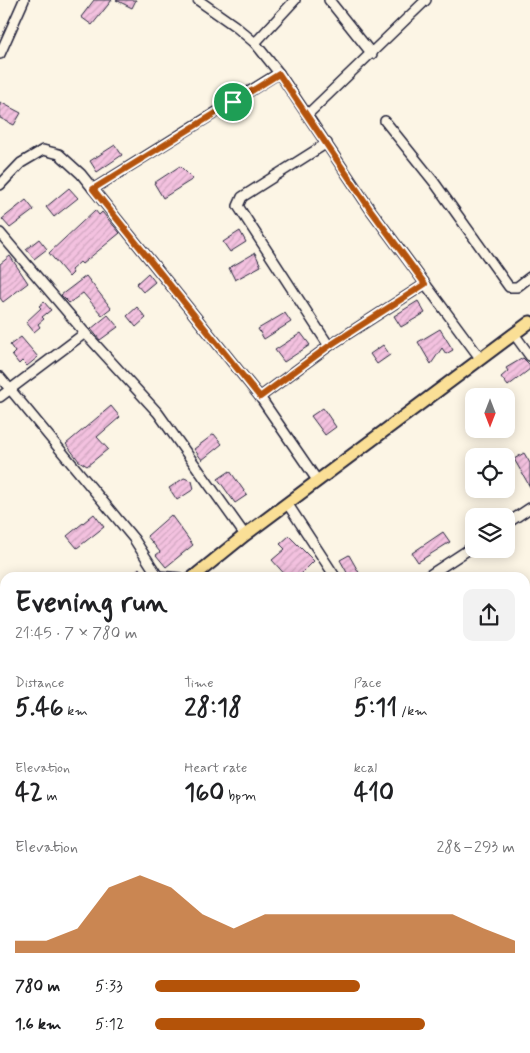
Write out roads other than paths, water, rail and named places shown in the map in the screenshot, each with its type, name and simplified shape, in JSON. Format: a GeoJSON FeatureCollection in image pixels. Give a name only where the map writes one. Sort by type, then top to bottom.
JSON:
{"type":"FeatureCollection","features":[{"type":"Feature","properties":{"kind":"main road"},"geometry":{"type":"LineString","coordinates":[[199,572],[245,534],[530,322]]}},
{"type":"Feature","properties":{"kind":"street"},"geometry":{"type":"LineString","coordinates":[[0,54],[24,0]]}},
{"type":"Feature","properties":{"kind":"street"},"geometry":{"type":"LineString","coordinates":[[198,0],[235,26],[255,43],[308,114],[370,209],[480,358]]}},
{"type":"Feature","properties":{"kind":"street"},"geometry":{"type":"LineString","coordinates":[[255,43],[295,0]]}},
{"type":"Feature","properties":{"kind":"street"},"geometry":{"type":"LineString","coordinates":[[329,0],[372,54]]}},
{"type":"Feature","properties":{"kind":"street"},"geometry":{"type":"LineString","coordinates":[[308,114],[426,0]]}},
{"type":"Feature","properties":{"kind":"street"},"geometry":{"type":"LineString","coordinates":[[93,189],[279,74]]}},
{"type":"Feature","properties":{"kind":"street"},"geometry":{"type":"LineString","coordinates":[[385,121],[434,182],[509,287],[517,288],[530,277]]}},
{"type":"Feature","properties":{"kind":"street"},"geometry":{"type":"LineString","coordinates":[[327,143],[242,197],[238,206],[329,346]]}},
{"type":"Feature","properties":{"kind":"street"},"geometry":{"type":"LineString","coordinates":[[0,185],[21,163],[43,150],[59,154],[93,189],[260,397],[317,480]]}},
{"type":"Feature","properties":{"kind":"street"},"geometry":{"type":"LineString","coordinates":[[0,233],[85,333],[158,413],[245,534]]}},
{"type":"Feature","properties":{"kind":"street"},"geometry":{"type":"LineString","coordinates":[[260,397],[329,346],[425,284]]}},
{"type":"Feature","properties":{"kind":"street"},"geometry":{"type":"LineString","coordinates":[[0,397],[85,333]]}},
{"type":"Feature","properties":{"kind":"street"},"geometry":{"type":"LineString","coordinates":[[514,334],[530,356]]}},
{"type":"Feature","properties":{"kind":"street"},"geometry":{"type":"LineString","coordinates":[[0,377],[134,539],[155,572]]}},
{"type":"Feature","properties":{"kind":"street"},"geometry":{"type":"LineString","coordinates":[[287,503],[332,572]]}},
{"type":"Feature","properties":{"kind":"street"},"geometry":{"type":"LineString","coordinates":[[515,518],[530,508]]}},
{"type":"Feature","properties":{"kind":"street"},"geometry":{"type":"LineString","coordinates":[[434,572],[465,552]]}}]}
